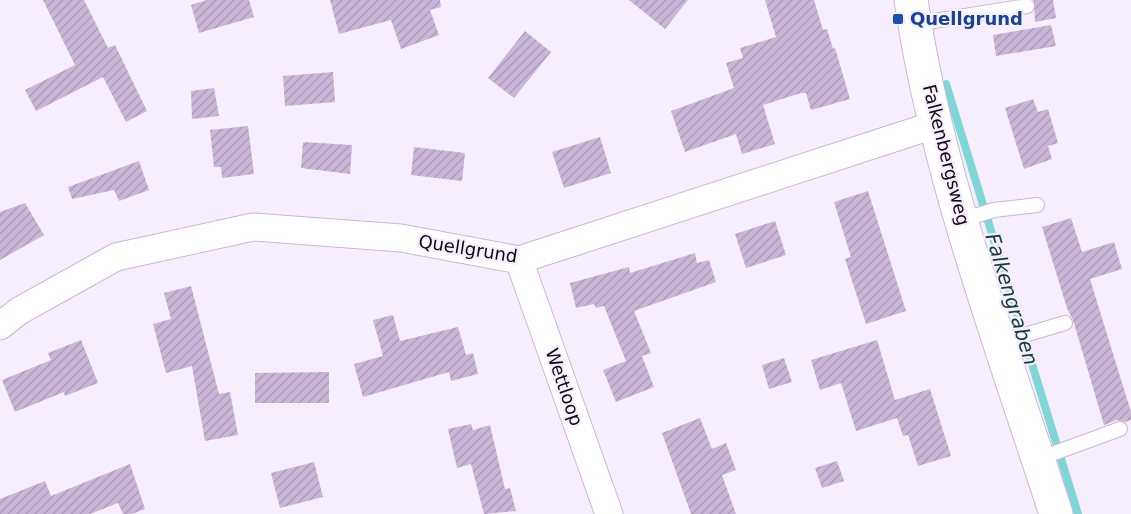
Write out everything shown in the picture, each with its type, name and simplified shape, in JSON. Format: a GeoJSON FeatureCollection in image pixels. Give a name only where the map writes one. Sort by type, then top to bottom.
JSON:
{"type":"FeatureCollection","features":[{"type":"Feature","properties":{"kind":"street","name":"Falkenbergsweg"},"geometry":{"type":"LineString","coordinates":[[913,12],[937,124],[976,215],[1051,455],[1056,514]]}},
{"type":"Feature","properties":{"kind":"street","name":"Quellgrund"},"geometry":{"type":"LineString","coordinates":[[0,326],[19,311],[116,257],[253,227],[401,238],[519,260],[937,124]]}},
{"type":"Feature","properties":{"kind":"street","name":"Wettloop"},"geometry":{"type":"LineString","coordinates":[[519,260],[609,514]]}},
{"type":"Feature","properties":{"kind":"lane"},"geometry":{"type":"LineString","coordinates":[[913,12],[1027,6]]}},
{"type":"Feature","properties":{"kind":"lane"},"geometry":{"type":"LineString","coordinates":[[976,215],[1037,206]]}},
{"type":"Feature","properties":{"kind":"lane"},"geometry":{"type":"LineString","coordinates":[[1014,338],[1065,323]]}},
{"type":"Feature","properties":{"kind":"lane"},"geometry":{"type":"LineString","coordinates":[[1051,455],[1120,429]]}},
{"type":"Feature","properties":{"kind":"building"},"geometry":{"type":"Polygon","coordinates":[[[43,0],[84,0],[108,48],[115,45],[147,111],[126,122],[103,77],[36,111],[25,90],[75,65],[43,0]]]}},
{"type":"Feature","properties":{"kind":"building"},"geometry":{"type":"Polygon","coordinates":[[[207,0],[249,0],[254,17],[199,33],[191,5],[207,0]]]}},
{"type":"Feature","properties":{"kind":"building"},"geometry":{"type":"Polygon","coordinates":[[[330,0],[440,0],[441,7],[430,10],[439,35],[401,49],[391,20],[339,34],[330,0]]]}},
{"type":"Feature","properties":{"kind":"building"},"geometry":{"type":"Polygon","coordinates":[[[629,0],[688,0],[665,29],[629,0]]]}},
{"type":"Feature","properties":{"kind":"building"},"geometry":{"type":"Polygon","coordinates":[[[765,0],[814,0],[823,30],[827,29],[833,49],[835,48],[850,99],[811,110],[806,93],[801,93],[763,105],[775,144],[742,154],[736,134],[685,152],[671,111],[734,88],[726,63],[743,58],[740,48],[776,37],[765,0]]]}},
{"type":"Feature","properties":{"kind":"building"},"geometry":{"type":"Polygon","coordinates":[[[1034,0],[1053,0],[1056,18],[1035,22],[1034,0]]]}},
{"type":"Feature","properties":{"kind":"building"},"geometry":{"type":"Polygon","coordinates":[[[1051,25],[1056,46],[996,56],[993,35],[1051,25]]]}},
{"type":"Feature","properties":{"kind":"building"},"geometry":{"type":"Polygon","coordinates":[[[525,31],[551,52],[514,98],[488,78],[525,31]]]}},
{"type":"Feature","properties":{"kind":"building"},"geometry":{"type":"Polygon","coordinates":[[[333,72],[335,102],[285,106],[283,76],[333,72]]]}},
{"type":"Feature","properties":{"kind":"building"},"geometry":{"type":"Polygon","coordinates":[[[214,88],[219,116],[192,119],[191,91],[214,88]]]}},
{"type":"Feature","properties":{"kind":"building"},"geometry":{"type":"Polygon","coordinates":[[[1033,99],[1038,112],[1048,109],[1058,143],[1048,146],[1052,159],[1024,169],[1005,108],[1033,99]]]}},
{"type":"Feature","properties":{"kind":"building"},"geometry":{"type":"Polygon","coordinates":[[[248,126],[254,174],[222,178],[221,167],[214,167],[210,130],[248,126]]]}},
{"type":"Feature","properties":{"kind":"building"},"geometry":{"type":"Polygon","coordinates":[[[600,137],[611,173],[564,188],[552,152],[600,137]]]}},
{"type":"Feature","properties":{"kind":"building"},"geometry":{"type":"Polygon","coordinates":[[[303,142],[352,145],[350,174],[301,168],[303,142]]]}},
{"type":"Feature","properties":{"kind":"building"},"geometry":{"type":"Polygon","coordinates":[[[414,147],[465,153],[462,181],[411,175],[414,147]]]}},
{"type":"Feature","properties":{"kind":"building"},"geometry":{"type":"Polygon","coordinates":[[[139,161],[149,190],[119,201],[114,190],[72,199],[68,187],[139,161]]]}},
{"type":"Feature","properties":{"kind":"building"},"geometry":{"type":"Polygon","coordinates":[[[868,191],[906,311],[866,324],[845,259],[851,257],[834,202],[868,191]]]}},
{"type":"Feature","properties":{"kind":"building"},"geometry":{"type":"Polygon","coordinates":[[[25,203],[44,235],[0,260],[0,212],[25,203]]]}},
{"type":"Feature","properties":{"kind":"building"},"geometry":{"type":"Polygon","coordinates":[[[1071,218],[1082,252],[1114,242],[1122,269],[1090,279],[1131,412],[1131,420],[1125,422],[1117,420],[1104,425],[1042,227],[1071,218]]]}},
{"type":"Feature","properties":{"kind":"building"},"geometry":{"type":"Polygon","coordinates":[[[775,221],[786,255],[746,268],[735,234],[775,221]]]}},
{"type":"Feature","properties":{"kind":"building"},"geometry":{"type":"Polygon","coordinates":[[[695,253],[697,263],[709,260],[716,282],[634,311],[651,353],[642,356],[654,387],[616,402],[603,370],[626,361],[604,306],[596,308],[594,304],[576,308],[570,283],[629,267],[630,273],[695,253]]]}},
{"type":"Feature","properties":{"kind":"building"},"geometry":{"type":"Polygon","coordinates":[[[191,286],[219,394],[230,392],[238,435],[205,441],[192,366],[166,373],[153,324],[171,319],[164,293],[191,286]]]}},
{"type":"Feature","properties":{"kind":"building"},"geometry":{"type":"Polygon","coordinates":[[[393,315],[400,341],[458,327],[466,355],[473,353],[478,374],[451,381],[449,372],[363,397],[354,364],[383,356],[373,320],[393,315]]]}},
{"type":"Feature","properties":{"kind":"building"},"geometry":{"type":"Polygon","coordinates":[[[81,340],[98,383],[65,396],[64,392],[15,412],[2,380],[51,360],[48,353],[81,340]]]}},
{"type":"Feature","properties":{"kind":"building"},"geometry":{"type":"Polygon","coordinates":[[[877,340],[895,400],[930,389],[951,456],[918,466],[908,435],[903,436],[897,418],[856,431],[841,383],[820,390],[811,360],[877,340]]]}},
{"type":"Feature","properties":{"kind":"building"},"geometry":{"type":"Polygon","coordinates":[[[784,358],[792,382],[769,389],[762,365],[784,358]]]}},
{"type":"Feature","properties":{"kind":"building"},"geometry":{"type":"Polygon","coordinates":[[[329,372],[329,403],[255,403],[255,373],[329,372]]]}},
{"type":"Feature","properties":{"kind":"building"},"geometry":{"type":"Polygon","coordinates":[[[700,418],[712,449],[726,443],[736,470],[722,475],[736,514],[691,514],[662,433],[700,418]]]}},
{"type":"Feature","properties":{"kind":"building"},"geometry":{"type":"Polygon","coordinates":[[[471,424],[473,430],[490,425],[505,489],[510,488],[516,511],[484,514],[471,464],[457,468],[448,429],[471,424]]]}},
{"type":"Feature","properties":{"kind":"building"},"geometry":{"type":"Polygon","coordinates":[[[837,461],[844,481],[822,488],[815,468],[837,461]]]}},
{"type":"Feature","properties":{"kind":"building"},"geometry":{"type":"Polygon","coordinates":[[[314,462],[323,497],[280,508],[271,473],[314,462]]]}},
{"type":"Feature","properties":{"kind":"building"},"geometry":{"type":"Polygon","coordinates":[[[130,464],[145,509],[132,514],[123,514],[118,503],[90,514],[0,514],[0,499],[45,481],[51,496],[130,464]]]}},
{"type":"Feature","properties":{"kind":"waterway","name":"Falkengraben"},"geometry":{"type":"LineString","coordinates":[[946,84],[1078,514]]}},
{"type":"Feature","properties":{"kind":"place","name":"Quellgrund"},"geometry":{"type":"Point","coordinates":[898,19]}}]}
